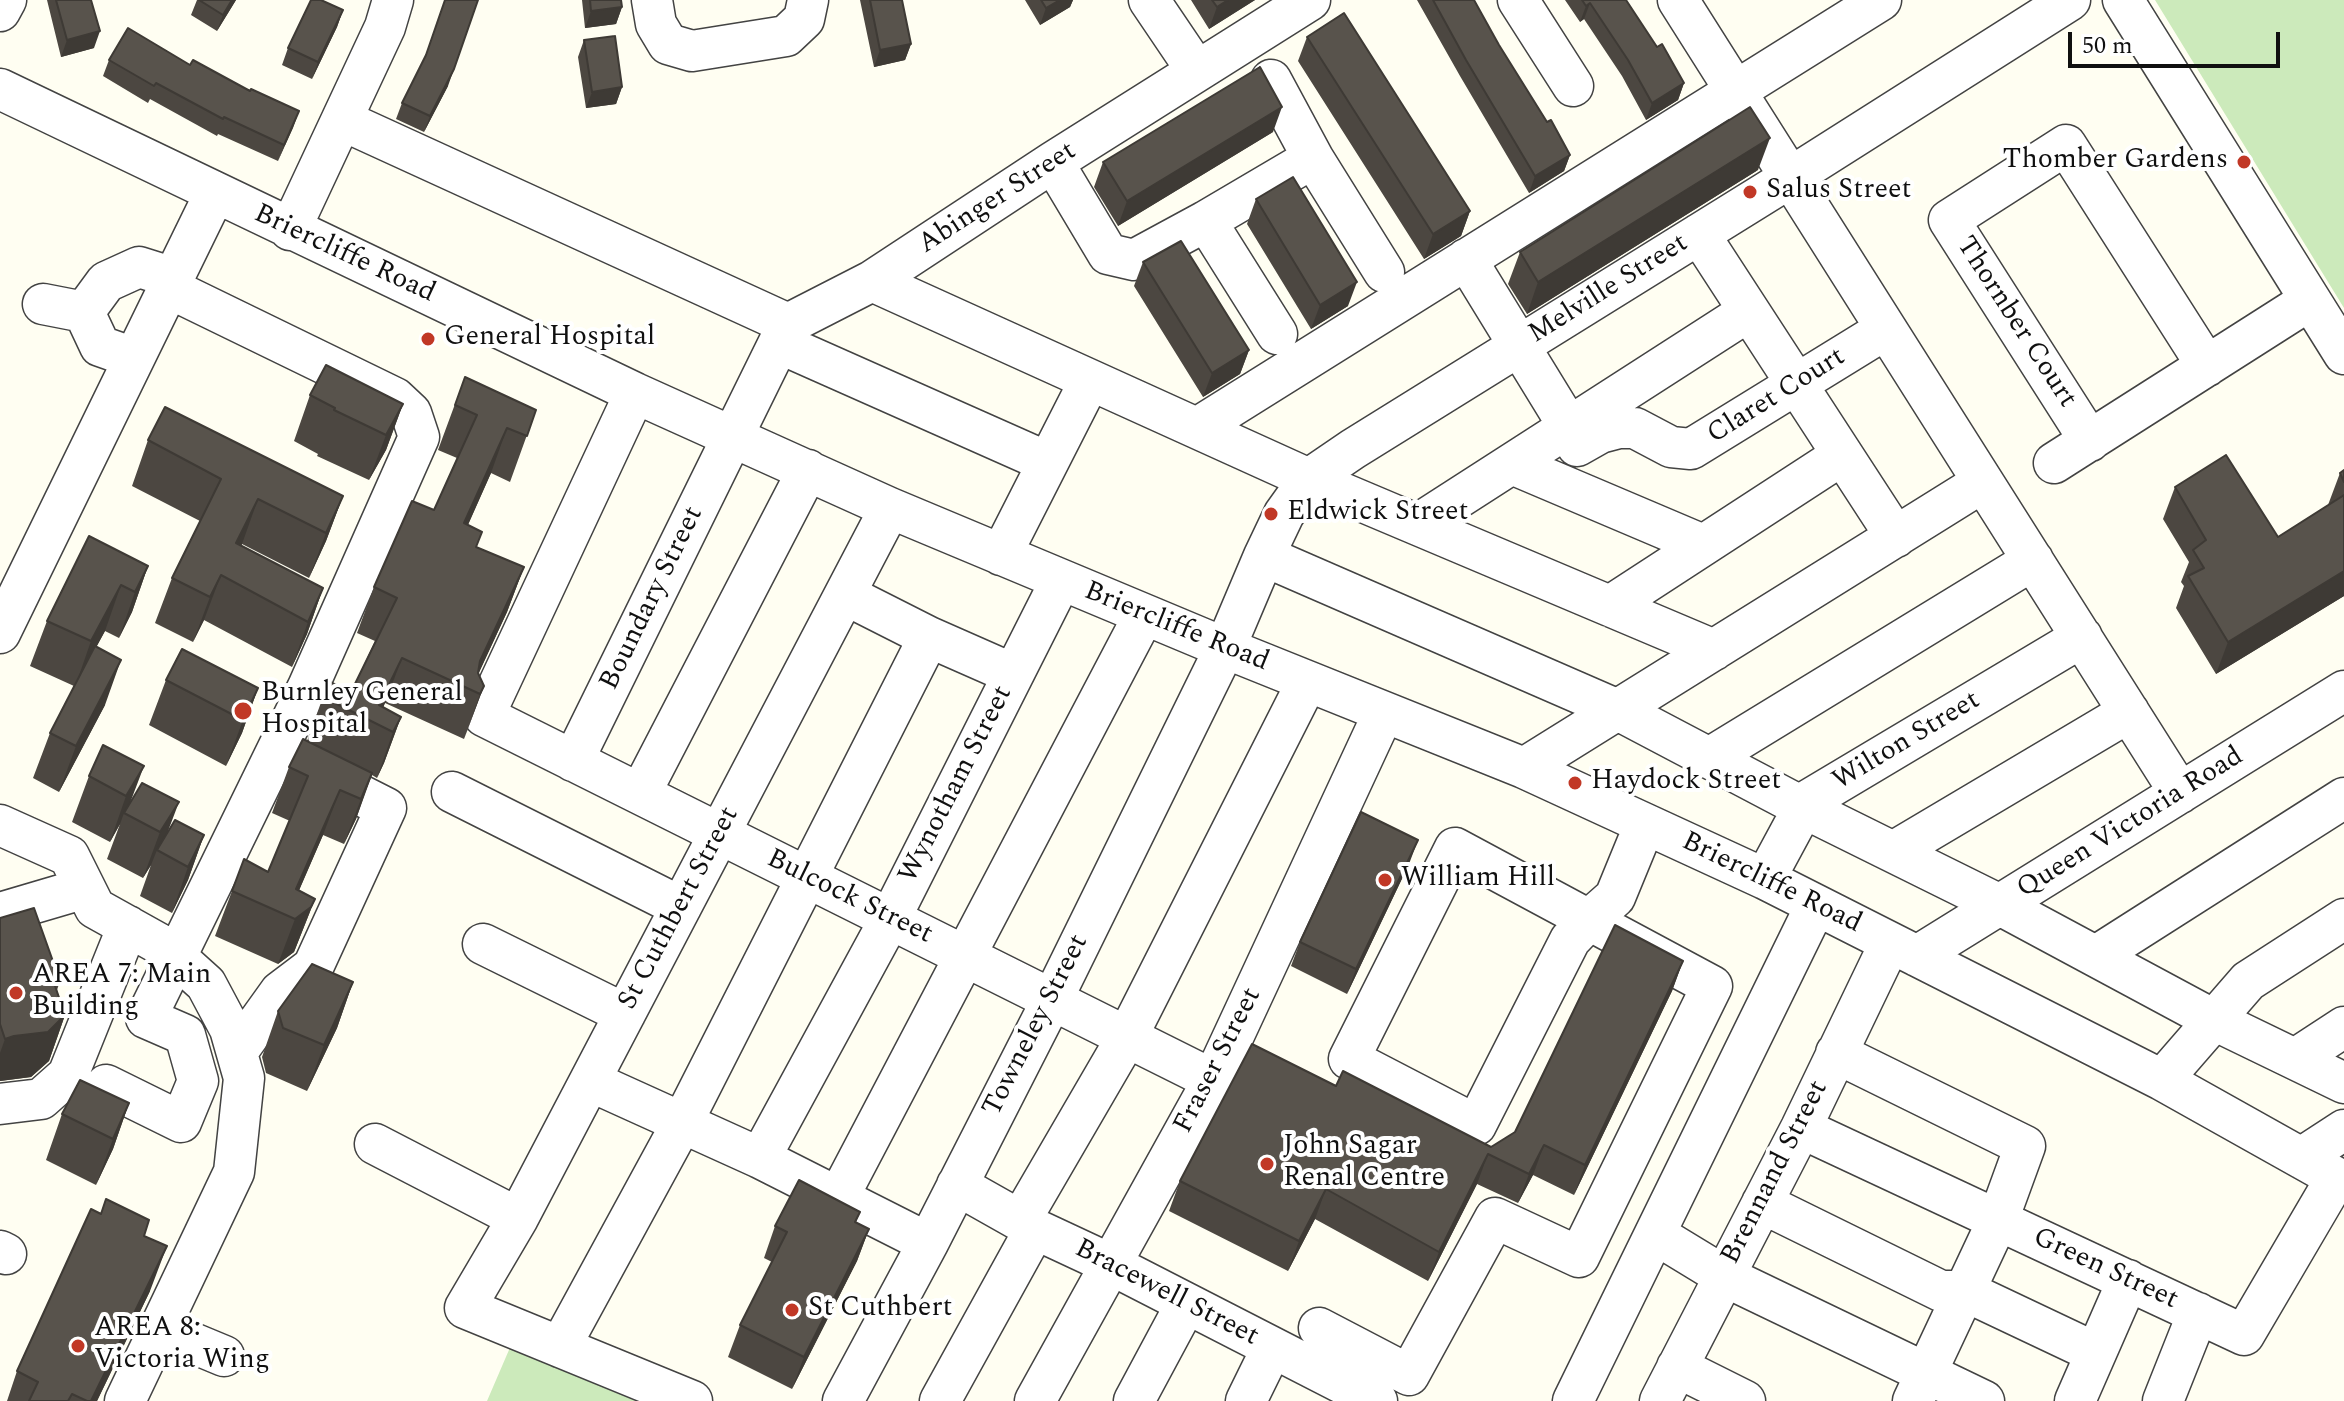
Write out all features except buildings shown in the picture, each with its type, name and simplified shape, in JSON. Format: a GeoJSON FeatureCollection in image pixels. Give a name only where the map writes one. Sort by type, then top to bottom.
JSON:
{"type":"FeatureCollection","features":[{"type":"Feature","properties":{"kind":"street"},"geometry":{"type":"LineString","coordinates":[[0,11],[6,0]]}},
{"type":"Feature","properties":{"kind":"street"},"geometry":{"type":"LineString","coordinates":[[290,230],[385,27],[393,0]]}},
{"type":"Feature","properties":{"kind":"street"},"geometry":{"type":"LineString","coordinates":[[652,0],[656,24],[668,44],[692,51],[786,36],[804,19],[808,0]]}},
{"type":"Feature","properties":{"kind":"street"},"geometry":{"type":"LineString","coordinates":[[1149,0],[1197,71]]}},
{"type":"Feature","properties":{"kind":"street","name":"Abinger Street"},"geometry":{"type":"LineString","coordinates":[[784,334],[872,281],[1053,162],[1310,0]]}},
{"type":"Feature","properties":{"kind":"street"},"geometry":{"type":"LineString","coordinates":[[1518,0],[1573,86]]}},
{"type":"Feature","properties":{"kind":"street"},"geometry":{"type":"LineString","coordinates":[[1197,428],[1881,0]]}},
{"type":"Feature","properties":{"kind":"street","name":"Melville Street"},"geometry":{"type":"LineString","coordinates":[[1225,648],[1284,514],[1309,479],[2070,0]]}},
{"type":"Feature","properties":{"kind":"street"},"geometry":{"type":"LineString","coordinates":[[2123,0],[2344,354]]}},
{"type":"Feature","properties":{"kind":"street"},"geometry":{"type":"LineString","coordinates":[[1690,4],[1735,90],[2180,793]]}},
{"type":"Feature","properties":{"kind":"street"},"geometry":{"type":"LineString","coordinates":[[1271,80],[1313,158],[1384,272]]}},
{"type":"Feature","properties":{"kind":"street","name":"Briercliffe Road"},"geometry":{"type":"LineString","coordinates":[[0,89],[635,393],[890,508],[1307,682],[1524,768],[1765,879],[2162,1080],[2340,1180]]}},
{"type":"Feature","properties":{"kind":"street"},"geometry":{"type":"LineString","coordinates":[[342,120],[1047,462]]}},
{"type":"Feature","properties":{"kind":"street","name":"Thornber Court"},"geometry":{"type":"LineString","coordinates":[[2090,441],[1949,220],[2066,145],[2207,366]]}},
{"type":"Feature","properties":{"kind":"street"},"geometry":{"type":"LineString","coordinates":[[1053,162],[1108,254],[1134,260],[1313,158]]}},
{"type":"Feature","properties":{"kind":"street"},"geometry":{"type":"LineString","coordinates":[[0,633],[215,193]]}},
{"type":"Feature","properties":{"kind":"street"},"geometry":{"type":"LineString","coordinates":[[1206,221],[1277,334]]}},
{"type":"Feature","properties":{"kind":"street"},"geometry":{"type":"LineString","coordinates":[[1699,234],[1896,537]]}},
{"type":"Feature","properties":{"kind":"street"},"geometry":{"type":"LineString","coordinates":[[1466,259],[1573,436]]}},
{"type":"Feature","properties":{"kind":"street"},"geometry":{"type":"LineString","coordinates":[[84,312],[106,282],[139,267],[395,398],[411,413],[419,437],[308,687],[146,1018],[185,1035],[198,1081],[181,1122],[106,1085]]}},
{"type":"Feature","properties":{"kind":"street"},"geometry":{"type":"LineString","coordinates":[[872,281],[1309,479],[1714,650]]}},
{"type":"Feature","properties":{"kind":"street","name":"Thornber Court"},"geometry":{"type":"LineString","coordinates":[[2054,463],[2310,300]]}},
{"type":"Feature","properties":{"kind":"street"},"geometry":{"type":"LineString","coordinates":[[43,304],[84,312]]}},
{"type":"Feature","properties":{"kind":"street"},"geometry":{"type":"LineString","coordinates":[[1418,524],[1512,464],[1573,436],[1749,311]]}},
{"type":"Feature","properties":{"kind":"street"},"geometry":{"type":"LineString","coordinates":[[84,312],[100,346],[134,358]]}},
{"type":"Feature","properties":{"kind":"street","name":"Claret Court"},"geometry":{"type":"LineString","coordinates":[[1573,436],[1635,428],[1671,447],[1691,449],[1886,329]]}},
{"type":"Feature","properties":{"kind":"street"},"geometry":{"type":"LineString","coordinates":[[733,437],[784,334]]}},
{"type":"Feature","properties":{"kind":"street"},"geometry":{"type":"LineString","coordinates":[[1001,555],[1090,380]]}},
{"type":"Feature","properties":{"kind":"street","name":"Bulcock Street"},"geometry":{"type":"LineString","coordinates":[[635,393],[484,716],[1213,1080]]}},
{"type":"Feature","properties":{"kind":"street","name":"Boundary Street"},"geometry":{"type":"LineString","coordinates":[[573,761],[733,437]]}},
{"type":"Feature","properties":{"kind":"street"},"geometry":{"type":"LineString","coordinates":[[1610,606],[1842,455]]}},
{"type":"Feature","properties":{"kind":"street"},"geometry":{"type":"LineString","coordinates":[[1512,464],[1703,545]]}},
{"type":"Feature","properties":{"kind":"street"},"geometry":{"type":"LineString","coordinates":[[640,794],[808,470]]}},
{"type":"Feature","properties":{"kind":"street"},"geometry":{"type":"LineString","coordinates":[[1524,768],[1983,482]]}},
{"type":"Feature","properties":{"kind":"street","name":"St Cuthbert Street"},"geometry":{"type":"LineString","coordinates":[[560,1347],[465,1308],[518,1218],[890,508]]}},
{"type":"Feature","properties":{"kind":"street"},"geometry":{"type":"LineString","coordinates":[[1264,556],[1618,710],[1804,808],[2000,905],[2214,1020],[2344,1083]]}},
{"type":"Feature","properties":{"kind":"street"},"geometry":{"type":"LineString","coordinates":[[1709,758],[2033,560]]}},
{"type":"Feature","properties":{"kind":"street","name":"Wynotham Street"},"geometry":{"type":"LineString","coordinates":[[760,1158],[890,919],[1061,580]]}},
{"type":"Feature","properties":{"kind":"street"},"geometry":{"type":"LineString","coordinates":[[846,595],[929,637],[1013,674]]}},
{"type":"Feature","properties":{"kind":"street"},"geometry":{"type":"LineString","coordinates":[[838,1198],[1144,615]]}},
{"type":"Feature","properties":{"kind":"street"},"geometry":{"type":"LineString","coordinates":[[692,1401],[560,1347],[682,1123],[929,637]]}},
{"type":"Feature","properties":{"kind":"street","name":"Wilton Street"},"geometry":{"type":"LineString","coordinates":[[1765,879],[1807,801],[2082,637]]}},
{"type":"Feature","properties":{"kind":"street","name":"Towneley Street"},"geometry":{"type":"LineString","coordinates":[[843,1401],[1052,1000],[1225,648]]}},
{"type":"Feature","properties":{"kind":"street"},"geometry":{"type":"LineString","coordinates":[[940,1401],[1307,682]]}},
{"type":"Feature","properties":{"kind":"street","name":"Queen Victoria Road"},"geometry":{"type":"LineString","coordinates":[[1904,949],[2000,905],[2344,691]]}},
{"type":"Feature","properties":{"kind":"street","name":"Fraser Street"},"geometry":{"type":"LineString","coordinates":[[1035,1401],[1213,1080],[1384,712]]}},
{"type":"Feature","properties":{"kind":"street"},"geometry":{"type":"LineString","coordinates":[[1893,852],[2129,712]]}},
{"type":"Feature","properties":{"kind":"street"},"geometry":{"type":"LineString","coordinates":[[237,1052],[280,992],[313,967],[386,808],[275,753]]}},
{"type":"Feature","properties":{"kind":"street"},"geometry":{"type":"LineString","coordinates":[[452,792],[681,907]]}},
{"type":"Feature","properties":{"kind":"street"},"geometry":{"type":"LineString","coordinates":[[2096,956],[2344,798]]}},
{"type":"Feature","properties":{"kind":"street"},"geometry":{"type":"LineString","coordinates":[[1319,1328],[1409,1375],[1495,1218],[1579,1257],[1712,986],[1589,920],[1455,848],[1349,1059],[1476,1125],[1570,940],[1589,920],[1615,897],[1645,824]]}},
{"type":"Feature","properties":{"kind":"street"},"geometry":{"type":"LineString","coordinates":[[0,825],[69,856],[95,908],[165,947],[206,984],[230,1029],[244,1078],[234,1172],[125,1401]]}},
{"type":"Feature","properties":{"kind":"street"},"geometry":{"type":"LineString","coordinates":[[0,913],[85,888]]}},
{"type":"Feature","properties":{"kind":"street"},"geometry":{"type":"LineString","coordinates":[[1573,1401],[1816,905]]}},
{"type":"Feature","properties":{"kind":"street"},"geometry":{"type":"LineString","coordinates":[[2162,1080],[2248,981],[2344,919]]}},
{"type":"Feature","properties":{"kind":"street"},"geometry":{"type":"LineString","coordinates":[[0,1104],[41,1099],[68,1075],[128,926]]}},
{"type":"Feature","properties":{"kind":"street"},"geometry":{"type":"LineString","coordinates":[[483,944],[625,1014]]}},
{"type":"Feature","properties":{"kind":"street","name":"Brennand Street"},"geometry":{"type":"LineString","coordinates":[[1668,1384],[1801,1128],[1836,1053],[1904,949]]}},
{"type":"Feature","properties":{"kind":"street"},"geometry":{"type":"LineString","coordinates":[[2295,1059],[2344,1027]]}},
{"type":"Feature","properties":{"kind":"street"},"geometry":{"type":"LineString","coordinates":[[1836,1053],[2025,1146],[1998,1220],[1920,1387]]}},
{"type":"Feature","properties":{"kind":"street"},"geometry":{"type":"LineString","coordinates":[[590,1081],[760,1158],[928,1243]]}},
{"type":"Feature","properties":{"kind":"street","name":"Green Street"},"geometry":{"type":"LineString","coordinates":[[1801,1128],[2244,1335],[2340,1180]]}},
{"type":"Feature","properties":{"kind":"street"},"geometry":{"type":"LineString","coordinates":[[2301,1158],[2344,1130]]}},
{"type":"Feature","properties":{"kind":"street"},"geometry":{"type":"LineString","coordinates":[[375,1144],[518,1218]]}},
{"type":"Feature","properties":{"kind":"street","name":"Bracewell Street"},"geometry":{"type":"LineString","coordinates":[[957,1185],[1028,1225],[1110,1264],[1361,1397]]}},
{"type":"Feature","properties":{"kind":"street"},"geometry":{"type":"LineString","coordinates":[[1762,1203],[1941,1291],[1965,1291],[2096,1353]]}},
{"type":"Feature","properties":{"kind":"street"},"geometry":{"type":"LineString","coordinates":[[1655,1234],[1920,1387],[1984,1401]]}},
{"type":"Feature","properties":{"kind":"street"},"geometry":{"type":"LineString","coordinates":[[2075,1401],[2128,1280]]}},
{"type":"Feature","properties":{"kind":"street"},"geometry":{"type":"LineString","coordinates":[[1134,1401],[1186,1304]]}},
{"type":"Feature","properties":{"kind":"street"},"geometry":{"type":"LineString","coordinates":[[2163,1401],[2198,1313]]}},
{"type":"Feature","properties":{"kind":"street"},"geometry":{"type":"LineString","coordinates":[[159,1329],[224,1356]]}},
{"type":"Feature","properties":{"kind":"street"},"geometry":{"type":"LineString","coordinates":[[1246,1401],[1272,1348]]}},
{"type":"Feature","properties":{"kind":"street"},"geometry":{"type":"LineString","coordinates":[[1668,1384],[1745,1401]]}},
{"type":"Feature","properties":{"kind":"green space"},"geometry":{"type":"Polygon","coordinates":[[[2155,0],[2344,0],[2344,308],[2155,0]]]}},
{"type":"Feature","properties":{"kind":"green space"},"geometry":{"type":"Polygon","coordinates":[[[518,1329],[692,1401],[487,1401],[518,1329]]]}},
{"type":"Feature","properties":{"kind":"place","name":"Thomber Gardens"},"geometry":{"type":"Point","coordinates":[2244,162]}},
{"type":"Feature","properties":{"kind":"place","name":"Salus Street"},"geometry":{"type":"Point","coordinates":[1750,192]}},
{"type":"Feature","properties":{"kind":"place","name":"General Hospital"},"geometry":{"type":"Point","coordinates":[428,339]}},
{"type":"Feature","properties":{"kind":"place","name":"Eldwick Street"},"geometry":{"type":"Point","coordinates":[1271,514]}},
{"type":"Feature","properties":{"kind":"place","name":"Burnley General Hospital"},"geometry":{"type":"Point","coordinates":[243,711]}},
{"type":"Feature","properties":{"kind":"place","name":"Haydock Street"},"geometry":{"type":"Point","coordinates":[1575,783]}},
{"type":"Feature","properties":{"kind":"place","name":"William Hill"},"geometry":{"type":"Point","coordinates":[1385,880]}},
{"type":"Feature","properties":{"kind":"place","name":"AREA 7: Main Building"},"geometry":{"type":"Point","coordinates":[16,993]}},
{"type":"Feature","properties":{"kind":"place","name":"John Sagar Renal Centre"},"geometry":{"type":"Point","coordinates":[1267,1164]}},
{"type":"Feature","properties":{"kind":"place","name":"St Cuthbert"},"geometry":{"type":"Point","coordinates":[792,1310]}},
{"type":"Feature","properties":{"kind":"place","name":"AREA 8: Victoria Wing"},"geometry":{"type":"Point","coordinates":[78,1346]}}]}
